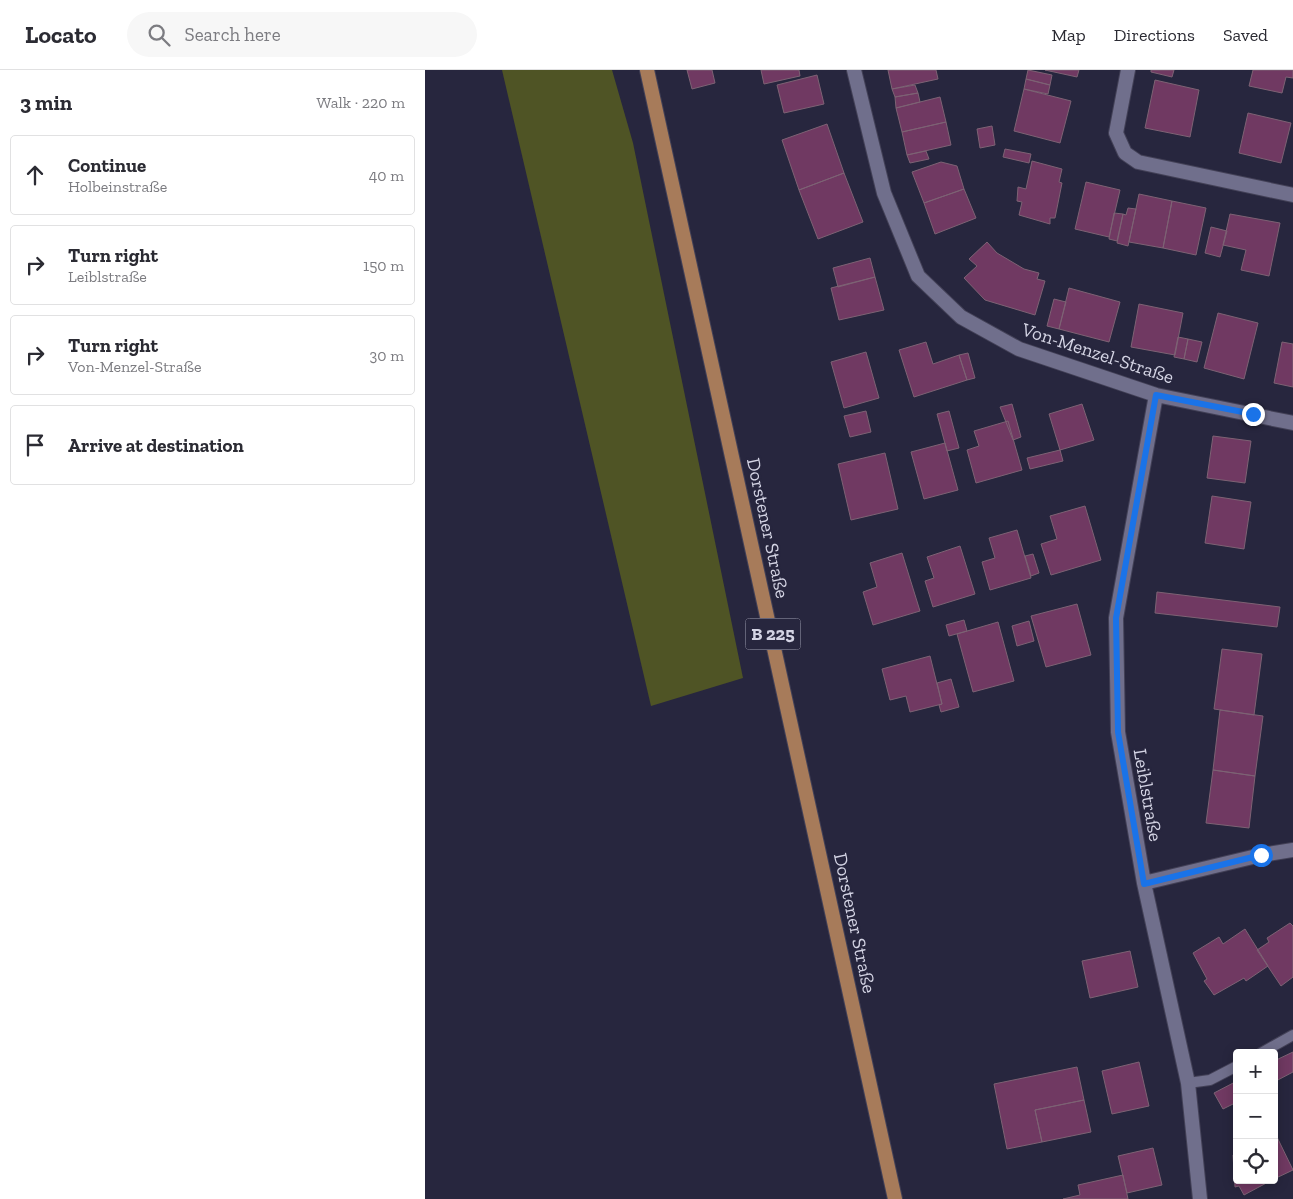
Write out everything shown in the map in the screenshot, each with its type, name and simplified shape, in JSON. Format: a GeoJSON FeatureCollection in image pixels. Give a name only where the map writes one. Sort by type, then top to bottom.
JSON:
{"type":"FeatureCollection","features":[{"type":"Feature","properties":{"kind":"main road","name":"Dorstener Straße"},"geometry":{"type":"LineString","coordinates":[[647,70],[895,1199]]}},
{"type":"Feature","properties":{"kind":"street","name":"Von-Menzel-Straße"},"geometry":{"type":"LineString","coordinates":[[854,70],[884,193],[918,276],[961,317],[1019,349],[1156,395],[1293,423]]}},
{"type":"Feature","properties":{"kind":"street"},"geometry":{"type":"LineString","coordinates":[[1128,70],[1117,134],[1125,153],[1138,162],[1293,195]]}},
{"type":"Feature","properties":{"kind":"street","name":"Leiblstraße"},"geometry":{"type":"LineString","coordinates":[[1156,395],[1116,618],[1118,732],[1144,884],[1188,1084],[1200,1199]]}},
{"type":"Feature","properties":{"kind":"street"},"geometry":{"type":"LineString","coordinates":[[1144,884],[1261,855],[1293,850]]}},
{"type":"Feature","properties":{"kind":"lane"},"geometry":{"type":"LineString","coordinates":[[1268,1049],[1293,1035]]}},
{"type":"Feature","properties":{"kind":"lane"},"geometry":{"type":"LineString","coordinates":[[1188,1084],[1210,1080],[1233,1068]]}},
{"type":"Feature","properties":{"kind":"green space"},"geometry":{"type":"Polygon","coordinates":[[[502,70],[612,70],[633,143],[743,678],[651,706],[502,70]]]}},
{"type":"Feature","properties":{"kind":"building"},"geometry":{"type":"Polygon","coordinates":[[[687,70],[712,70],[715,83],[692,89],[687,70]]]}},
{"type":"Feature","properties":{"kind":"building"},"geometry":{"type":"Polygon","coordinates":[[[761,70],[799,70],[800,76],[764,84],[761,70]]]}},
{"type":"Feature","properties":{"kind":"building"},"geometry":{"type":"Polygon","coordinates":[[[888,70],[936,70],[938,79],[892,89],[888,70]]]}},
{"type":"Feature","properties":{"kind":"building"},"geometry":{"type":"Polygon","coordinates":[[[1028,70],[1052,75],[1050,85],[1026,79],[1028,70]]]}},
{"type":"Feature","properties":{"kind":"building"},"geometry":{"type":"Polygon","coordinates":[[[1045,70],[1079,70],[1077,77],[1045,70]]]}},
{"type":"Feature","properties":{"kind":"building"},"geometry":{"type":"Polygon","coordinates":[[[1151,70],[1174,70],[1172,77],[1151,72],[1151,70]]]}},
{"type":"Feature","properties":{"kind":"building"},"geometry":{"type":"Polygon","coordinates":[[[1253,70],[1293,70],[1293,78],[1286,77],[1282,93],[1249,86],[1253,70]]]}},
{"type":"Feature","properties":{"kind":"building"},"geometry":{"type":"Polygon","coordinates":[[[817,75],[824,104],[784,113],[777,85],[817,75]]]}},
{"type":"Feature","properties":{"kind":"building"},"geometry":{"type":"Polygon","coordinates":[[[1026,79],[1050,85],[1048,94],[1024,89],[1026,79]]]}},
{"type":"Feature","properties":{"kind":"building"},"geometry":{"type":"Polygon","coordinates":[[[1155,80],[1199,90],[1190,137],[1145,128],[1155,80]]]}},
{"type":"Feature","properties":{"kind":"building"},"geometry":{"type":"Polygon","coordinates":[[[915,85],[918,93],[895,97],[892,89],[915,85]]]}},
{"type":"Feature","properties":{"kind":"building"},"geometry":{"type":"Polygon","coordinates":[[[1024,89],[1071,101],[1060,143],[1014,131],[1024,89]]]}},
{"type":"Feature","properties":{"kind":"building"},"geometry":{"type":"Polygon","coordinates":[[[918,93],[920,102],[896,108],[895,97],[918,93]]]}},
{"type":"Feature","properties":{"kind":"building"},"geometry":{"type":"Polygon","coordinates":[[[940,97],[946,122],[902,132],[896,108],[940,97]]]}},
{"type":"Feature","properties":{"kind":"building"},"geometry":{"type":"Polygon","coordinates":[[[1248,113],[1291,123],[1281,163],[1239,153],[1248,113]]]}},
{"type":"Feature","properties":{"kind":"building"},"geometry":{"type":"Polygon","coordinates":[[[946,122],[951,145],[907,155],[902,132],[946,122]]]}},
{"type":"Feature","properties":{"kind":"building"},"geometry":{"type":"Polygon","coordinates":[[[827,124],[844,173],[799,190],[782,140],[827,124]]]}},
{"type":"Feature","properties":{"kind":"building"},"geometry":{"type":"Polygon","coordinates":[[[992,126],[995,145],[980,148],[977,129],[992,126]]]}},
{"type":"Feature","properties":{"kind":"building"},"geometry":{"type":"Polygon","coordinates":[[[1005,149],[1031,154],[1029,163],[1003,157],[1005,149]]]}},
{"type":"Feature","properties":{"kind":"building"},"geometry":{"type":"Polygon","coordinates":[[[926,151],[929,159],[910,163],[907,155],[926,151]]]}},
{"type":"Feature","properties":{"kind":"building"},"geometry":{"type":"Polygon","coordinates":[[[1032,161],[1062,169],[1059,182],[1062,183],[1055,218],[1050,218],[1050,224],[1019,215],[1022,202],[1017,201],[1018,187],[1026,189],[1032,161]]]}},
{"type":"Feature","properties":{"kind":"building"},"geometry":{"type":"Polygon","coordinates":[[[941,162],[957,166],[964,189],[924,203],[912,172],[941,162]]]}},
{"type":"Feature","properties":{"kind":"building"},"geometry":{"type":"Polygon","coordinates":[[[844,173],[863,222],[818,239],[799,190],[844,173]]]}},
{"type":"Feature","properties":{"kind":"building"},"geometry":{"type":"Polygon","coordinates":[[[1086,182],[1120,190],[1109,237],[1075,229],[1086,182]]]}},
{"type":"Feature","properties":{"kind":"building"},"geometry":{"type":"Polygon","coordinates":[[[964,189],[976,218],[935,234],[924,203],[964,189]]]}},
{"type":"Feature","properties":{"kind":"building"},"geometry":{"type":"Polygon","coordinates":[[[1139,194],[1172,201],[1163,248],[1129,242],[1139,194]]]}},
{"type":"Feature","properties":{"kind":"building"},"geometry":{"type":"Polygon","coordinates":[[[1172,201],[1206,208],[1196,255],[1163,248],[1172,201]]]}},
{"type":"Feature","properties":{"kind":"building"},"geometry":{"type":"Polygon","coordinates":[[[1128,208],[1136,209],[1128,246],[1117,243],[1123,214],[1126,215],[1128,208]]]}},
{"type":"Feature","properties":{"kind":"building"},"geometry":{"type":"Polygon","coordinates":[[[1114,213],[1123,214],[1117,241],[1109,239],[1114,213]]]}},
{"type":"Feature","properties":{"kind":"building"},"geometry":{"type":"Polygon","coordinates":[[[1230,214],[1280,223],[1269,276],[1241,270],[1246,250],[1223,245],[1230,214]]]}},
{"type":"Feature","properties":{"kind":"building"},"geometry":{"type":"Polygon","coordinates":[[[1211,227],[1227,231],[1220,257],[1205,253],[1211,227]]]}},
{"type":"Feature","properties":{"kind":"building"},"geometry":{"type":"Polygon","coordinates":[[[987,242],[997,253],[1024,269],[1039,273],[1037,279],[1045,281],[1035,315],[985,300],[964,278],[977,266],[969,259],[987,242]]]}},
{"type":"Feature","properties":{"kind":"building"},"geometry":{"type":"Polygon","coordinates":[[[870,258],[875,277],[838,287],[833,268],[870,258]]]}},
{"type":"Feature","properties":{"kind":"building"},"geometry":{"type":"Polygon","coordinates":[[[875,277],[884,310],[839,320],[831,288],[875,277]]]}},
{"type":"Feature","properties":{"kind":"building"},"geometry":{"type":"Polygon","coordinates":[[[1069,288],[1120,302],[1109,342],[1059,329],[1069,288]]]}},
{"type":"Feature","properties":{"kind":"building"},"geometry":{"type":"Polygon","coordinates":[[[1054,299],[1066,302],[1059,329],[1047,326],[1054,299]]]}},
{"type":"Feature","properties":{"kind":"building"},"geometry":{"type":"Polygon","coordinates":[[[1139,304],[1183,313],[1175,355],[1131,347],[1139,304]]]}},
{"type":"Feature","properties":{"kind":"building"},"geometry":{"type":"Polygon","coordinates":[[[1218,313],[1258,323],[1244,379],[1204,368],[1218,313]]]}},
{"type":"Feature","properties":{"kind":"building"},"geometry":{"type":"Polygon","coordinates":[[[1178,337],[1188,339],[1184,359],[1174,357],[1178,337]]]}},
{"type":"Feature","properties":{"kind":"building"},"geometry":{"type":"Polygon","coordinates":[[[1188,339],[1202,342],[1197,362],[1184,359],[1188,339]]]}},
{"type":"Feature","properties":{"kind":"building"},"geometry":{"type":"Polygon","coordinates":[[[926,342],[933,364],[959,355],[967,380],[914,397],[899,350],[926,342]]]}},
{"type":"Feature","properties":{"kind":"building"},"geometry":{"type":"Polygon","coordinates":[[[1282,342],[1293,344],[1293,387],[1274,383],[1282,342]]]}},
{"type":"Feature","properties":{"kind":"building"},"geometry":{"type":"Polygon","coordinates":[[[866,352],[879,398],[844,408],[831,362],[866,352]]]}},
{"type":"Feature","properties":{"kind":"building"},"geometry":{"type":"Polygon","coordinates":[[[968,353],[975,378],[967,380],[959,355],[968,353]]]}},
{"type":"Feature","properties":{"kind":"building"},"geometry":{"type":"Polygon","coordinates":[[[1012,404],[1021,437],[1013,440],[1000,407],[1012,404]]]}},
{"type":"Feature","properties":{"kind":"building"},"geometry":{"type":"Polygon","coordinates":[[[1082,404],[1094,440],[1060,450],[1049,414],[1082,404]]]}},
{"type":"Feature","properties":{"kind":"building"},"geometry":{"type":"Polygon","coordinates":[[[866,411],[871,432],[850,437],[844,416],[866,411]]]}},
{"type":"Feature","properties":{"kind":"building"},"geometry":{"type":"Polygon","coordinates":[[[949,411],[959,448],[947,451],[937,414],[949,411]]]}},
{"type":"Feature","properties":{"kind":"building"},"geometry":{"type":"Polygon","coordinates":[[[1008,421],[1022,470],[976,483],[967,450],[979,446],[974,431],[1008,421]]]}},
{"type":"Feature","properties":{"kind":"building"},"geometry":{"type":"Polygon","coordinates":[[[1213,436],[1251,441],[1245,483],[1207,478],[1213,436]]]}},
{"type":"Feature","properties":{"kind":"building"},"geometry":{"type":"Polygon","coordinates":[[[945,443],[958,490],[924,499],[911,452],[945,443]]]}},
{"type":"Feature","properties":{"kind":"building"},"geometry":{"type":"Polygon","coordinates":[[[1060,450],[1063,461],[1030,469],[1027,458],[1060,450]]]}},
{"type":"Feature","properties":{"kind":"building"},"geometry":{"type":"Polygon","coordinates":[[[885,453],[898,509],[851,520],[838,464],[885,453]]]}},
{"type":"Feature","properties":{"kind":"building"},"geometry":{"type":"Polygon","coordinates":[[[1212,496],[1251,502],[1244,549],[1205,543],[1212,496]]]}},
{"type":"Feature","properties":{"kind":"building"},"geometry":{"type":"Polygon","coordinates":[[[1085,506],[1101,560],[1051,575],[1041,544],[1057,539],[1050,516],[1085,506]]]}},
{"type":"Feature","properties":{"kind":"building"},"geometry":{"type":"Polygon","coordinates":[[[1017,530],[1031,578],[990,590],[982,562],[995,558],[989,538],[1017,530]]]}},
{"type":"Feature","properties":{"kind":"building"},"geometry":{"type":"Polygon","coordinates":[[[960,546],[975,594],[933,607],[925,581],[934,578],[927,557],[960,546]]]}},
{"type":"Feature","properties":{"kind":"building"},"geometry":{"type":"Polygon","coordinates":[[[902,553],[920,611],[873,625],[863,592],[877,587],[870,563],[902,553]]]}},
{"type":"Feature","properties":{"kind":"building"},"geometry":{"type":"Polygon","coordinates":[[[1033,554],[1039,573],[1031,576],[1025,556],[1033,554]]]}},
{"type":"Feature","properties":{"kind":"building"},"geometry":{"type":"Polygon","coordinates":[[[1157,592],[1280,607],[1277,627],[1155,613],[1157,592]]]}},
{"type":"Feature","properties":{"kind":"building"},"geometry":{"type":"Polygon","coordinates":[[[1077,604],[1091,655],[1046,667],[1031,616],[1077,604]]]}},
{"type":"Feature","properties":{"kind":"building"},"geometry":{"type":"Polygon","coordinates":[[[964,620],[967,631],[949,636],[946,625],[964,620]]]}},
{"type":"Feature","properties":{"kind":"building"},"geometry":{"type":"Polygon","coordinates":[[[1029,621],[1034,641],[1017,646],[1012,626],[1029,621]]]}},
{"type":"Feature","properties":{"kind":"building"},"geometry":{"type":"Polygon","coordinates":[[[998,622],[1014,681],[973,692],[957,634],[998,622]]]}},
{"type":"Feature","properties":{"kind":"building"},"geometry":{"type":"Polygon","coordinates":[[[1222,649],[1262,654],[1254,715],[1214,709],[1222,649]]]}},
{"type":"Feature","properties":{"kind":"building"},"geometry":{"type":"Polygon","coordinates":[[[930,656],[942,704],[910,712],[906,696],[890,700],[882,669],[930,656]]]}},
{"type":"Feature","properties":{"kind":"building"},"geometry":{"type":"Polygon","coordinates":[[[951,679],[959,707],[941,712],[939,705],[942,704],[937,683],[951,679]]]}},
{"type":"Feature","properties":{"kind":"building"},"geometry":{"type":"Polygon","coordinates":[[[1220,710],[1263,716],[1255,776],[1213,770],[1220,710]]]}},
{"type":"Feature","properties":{"kind":"building"},"geometry":{"type":"Polygon","coordinates":[[[1213,770],[1255,776],[1249,828],[1206,823],[1213,770]]]}},
{"type":"Feature","properties":{"kind":"building"},"geometry":{"type":"Polygon","coordinates":[[[1290,923],[1293,926],[1293,977],[1281,986],[1257,950],[1269,942],[1267,938],[1290,923]]]}},
{"type":"Feature","properties":{"kind":"building"},"geometry":{"type":"Polygon","coordinates":[[[1245,929],[1268,966],[1246,981],[1244,978],[1214,995],[1204,981],[1207,979],[1193,953],[1219,937],[1223,944],[1245,929]]]}},
{"type":"Feature","properties":{"kind":"building"},"geometry":{"type":"Polygon","coordinates":[[[1130,951],[1138,987],[1090,998],[1082,961],[1130,951]]]}},
{"type":"Feature","properties":{"kind":"building"},"geometry":{"type":"Polygon","coordinates":[[[1293,1052],[1293,1072],[1278,1080],[1278,1059],[1293,1052]]]}},
{"type":"Feature","properties":{"kind":"building"},"geometry":{"type":"Polygon","coordinates":[[[1139,1062],[1149,1106],[1112,1114],[1102,1071],[1139,1062]]]}},
{"type":"Feature","properties":{"kind":"building"},"geometry":{"type":"Polygon","coordinates":[[[1077,1067],[1084,1100],[1035,1110],[1042,1142],[1007,1149],[994,1084],[1077,1067]]]}},
{"type":"Feature","properties":{"kind":"building"},"geometry":{"type":"Polygon","coordinates":[[[1233,1083],[1233,1104],[1223,1109],[1214,1093],[1233,1083]]]}},
{"type":"Feature","properties":{"kind":"building"},"geometry":{"type":"Polygon","coordinates":[[[1084,1100],[1091,1132],[1042,1142],[1035,1110],[1084,1100]]]}},
{"type":"Feature","properties":{"kind":"building"},"geometry":{"type":"Polygon","coordinates":[[[1278,1139],[1293,1170],[1278,1177],[1278,1139]]]}},
{"type":"Feature","properties":{"kind":"building"},"geometry":{"type":"Polygon","coordinates":[[[1153,1148],[1162,1185],[1127,1193],[1118,1156],[1153,1148]]]}},
{"type":"Feature","properties":{"kind":"building"},"geometry":{"type":"Polygon","coordinates":[[[1123,1175],[1128,1199],[1063,1199],[1080,1195],[1078,1185],[1123,1175]]]}},
{"type":"Feature","properties":{"kind":"building"},"geometry":{"type":"Polygon","coordinates":[[[1235,1184],[1265,1184],[1244,1195],[1239,1186],[1235,1187],[1235,1184]]]}},
{"type":"Feature","properties":{"kind":"route"},"geometry":{"type":"LineString","coordinates":[[1253,414],[1156,395],[1116,618],[1118,732],[1144,884],[1261,855]]}}]}
